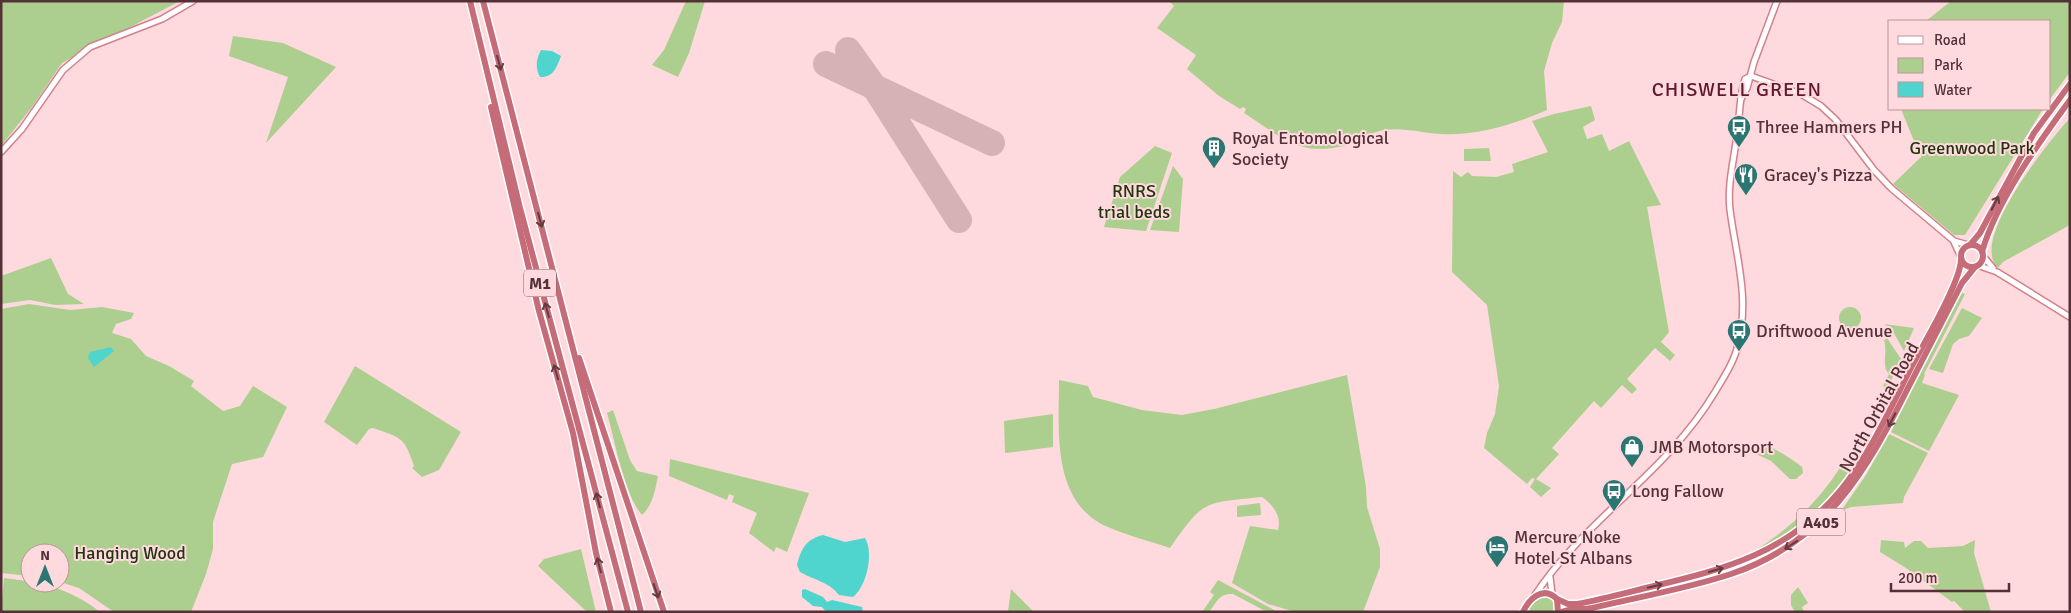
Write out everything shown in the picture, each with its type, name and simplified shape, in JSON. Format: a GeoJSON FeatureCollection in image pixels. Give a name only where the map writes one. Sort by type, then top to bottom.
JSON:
{"type":"FeatureCollection","features":[{"type":"Feature","properties":{"kind":"highway"},"geometry":{"type":"LineString","coordinates":[[469,1],[522,244],[574,433],[596,553],[611,612]]}},
{"type":"Feature","properties":{"kind":"highway","name":"M1"},"geometry":{"type":"LineString","coordinates":[[469,1],[520,208],[628,612]]}},
{"type":"Feature","properties":{"kind":"highway","name":"M1"},"geometry":{"type":"LineString","coordinates":[[483,1],[641,612]]}},
{"type":"Feature","properties":{"kind":"highway"},"geometry":{"type":"LineString","coordinates":[[2051,110],[2070,84]]}},
{"type":"Feature","properties":{"kind":"highway"},"geometry":{"type":"LineString","coordinates":[[2051,110],[2034,133],[1980,233],[1963,249],[1961,258],[1965,265],[1976,266],[1982,254],[1986,236],[2026,163],[2070,100]]}},
{"type":"Feature","properties":{"kind":"highway"},"geometry":{"type":"LineString","coordinates":[[1969,245],[1977,246],[1982,254]]}},
{"type":"Feature","properties":{"kind":"highway","name":"North Orbital Road"},"geometry":{"type":"LineString","coordinates":[[1536,595],[1554,597],[1568,604],[1577,604],[1696,576],[1736,564],[1776,545],[1809,522],[1840,491],[1858,466],[1938,316],[1957,276],[1961,258]]}},
{"type":"Feature","properties":{"kind":"highway","name":"North Orbital Road"},"geometry":{"type":"LineString","coordinates":[[1562,612],[1587,609],[1688,585],[1755,565],[1775,556],[1812,530],[1832,512],[1861,476],[1886,432],[1962,283],[1976,266]]}},
{"type":"Feature","properties":{"kind":"highway"},"geometry":{"type":"LineString","coordinates":[[556,285],[612,461],[664,612]]}},
{"type":"Feature","properties":{"kind":"highway"},"geometry":{"type":"LineString","coordinates":[[1736,564],[1755,565]]}},
{"type":"Feature","properties":{"kind":"highway"},"geometry":{"type":"LineString","coordinates":[[1524,611],[1536,595]]}},
{"type":"Feature","properties":{"kind":"highway"},"geometry":{"type":"LineString","coordinates":[[1554,597],[1558,612]]}},
{"type":"Feature","properties":{"kind":"main road"},"geometry":{"type":"LineString","coordinates":[[1,152],[22,129],[63,70],[90,47],[162,19],[193,1]]}},
{"type":"Feature","properties":{"kind":"main road"},"geometry":{"type":"LineString","coordinates":[[1536,595],[1572,547],[1633,490],[1691,429],[1732,362],[1741,334],[1743,305],[1742,281],[1730,194],[1741,100],[1745,96],[1777,1]]}},
{"type":"Feature","properties":{"kind":"main road"},"geometry":{"type":"LineString","coordinates":[[1751,76],[1801,94],[1827,110],[1886,183],[1954,241],[1969,245]]}},
{"type":"Feature","properties":{"kind":"main road"},"geometry":{"type":"LineString","coordinates":[[1954,241],[1961,258]]}},
{"type":"Feature","properties":{"kind":"main road"},"geometry":{"type":"LineString","coordinates":[[1982,254],[1995,270],[2070,318]]}},
{"type":"Feature","properties":{"kind":"main road"},"geometry":{"type":"LineString","coordinates":[[1976,266],[1995,270]]}},
{"type":"Feature","properties":{"kind":"main road"},"geometry":{"type":"LineString","coordinates":[[1550,577],[1554,597]]}},
{"type":"Feature","properties":{"kind":"green space"},"geometry":{"type":"Polygon","coordinates":[[[1,1],[180,1],[62,63],[32,107],[1,146],[1,1]]]}},
{"type":"Feature","properties":{"kind":"green space"},"geometry":{"type":"Polygon","coordinates":[[[686,1],[705,1],[689,53],[678,77],[652,65],[664,50],[686,1]]]}},
{"type":"Feature","properties":{"kind":"green space"},"geometry":{"type":"Polygon","coordinates":[[[1169,1],[1564,1],[1562,22],[1552,43],[1544,71],[1547,110],[1522,120],[1482,131],[1441,134],[1391,129],[1375,132],[1346,145],[1319,149],[1306,148],[1278,136],[1244,113],[1246,109],[1243,107],[1240,109],[1219,96],[1187,69],[1196,55],[1157,28],[1174,6],[1169,1]]]}},
{"type":"Feature","properties":{"kind":"green space","name":"Greenwood Park"},"geometry":{"type":"Polygon","coordinates":[[[1951,1],[2070,1],[2070,72],[2051,98],[2051,20],[1927,20],[1951,1]]]}},
{"type":"Feature","properties":{"kind":"green space"},"geometry":{"type":"Polygon","coordinates":[[[233,36],[283,43],[336,67],[266,143],[288,77],[229,56],[233,36]]]}},
{"type":"Feature","properties":{"kind":"green space"},"geometry":{"type":"Polygon","coordinates":[[[1591,106],[1595,120],[1583,127],[1587,139],[1602,134],[1609,151],[1629,141],[1661,205],[1647,207],[1669,332],[1661,342],[1675,355],[1670,361],[1655,348],[1627,379],[1637,389],[1632,394],[1622,385],[1601,408],[1594,401],[1552,448],[1559,454],[1536,479],[1551,488],[1541,497],[1530,487],[1535,479],[1532,478],[1527,484],[1484,448],[1487,433],[1495,414],[1499,386],[1487,305],[1452,272],[1453,171],[1461,177],[1468,172],[1472,176],[1496,177],[1514,172],[1512,164],[1548,152],[1532,121],[1591,106]]]}},
{"type":"Feature","properties":{"kind":"green space","name":"Greenwood Park"},"geometry":{"type":"Polygon","coordinates":[[[1901,110],[2042,110],[1965,235],[1954,235],[1893,184],[1922,156],[1918,151],[1901,110]]]}},
{"type":"Feature","properties":{"kind":"green space"},"geometry":{"type":"Polygon","coordinates":[[[2070,118],[2070,225],[2003,262],[1998,268],[1992,255],[1994,236],[2002,214],[2031,168],[2070,118]]]}},
{"type":"Feature","properties":{"kind":"green space","name":"RNRS trial beds"},"geometry":{"type":"Polygon","coordinates":[[[1155,146],[1172,153],[1146,231],[1104,227],[1120,177],[1155,146]]]}},
{"type":"Feature","properties":{"kind":"green space"},"geometry":{"type":"Polygon","coordinates":[[[1489,148],[1491,161],[1464,161],[1464,149],[1489,148]]]}},
{"type":"Feature","properties":{"kind":"green space"},"geometry":{"type":"Polygon","coordinates":[[[1173,166],[1183,179],[1179,232],[1150,230],[1173,166]]]}},
{"type":"Feature","properties":{"kind":"green space"},"geometry":{"type":"Polygon","coordinates":[[[51,258],[68,294],[84,304],[55,305],[30,300],[1,304],[1,276],[51,258]]]}},
{"type":"Feature","properties":{"kind":"green space"},"geometry":{"type":"Polygon","coordinates":[[[1960,292],[1965,294],[1924,374],[1922,383],[1959,395],[1929,451],[1891,432],[1960,292]]]}},
{"type":"Feature","properties":{"kind":"green space","name":"Hanging Wood"},"geometry":{"type":"Polygon","coordinates":[[[29,304],[70,310],[102,307],[134,313],[131,319],[116,324],[112,333],[131,339],[146,356],[169,366],[194,381],[191,386],[223,411],[240,406],[253,386],[287,407],[263,457],[232,464],[213,522],[213,549],[206,574],[191,612],[114,612],[79,588],[70,585],[70,543],[20,543],[20,575],[1,573],[1,309],[29,304]]]}},
{"type":"Feature","properties":{"kind":"green space"},"geometry":{"type":"Polygon","coordinates":[[[1850,307],[1858,310],[1861,318],[1858,326],[1850,329],[1842,326],[1839,318],[1842,310],[1850,307]]]}},
{"type":"Feature","properties":{"kind":"green space"},"geometry":{"type":"Polygon","coordinates":[[[1962,308],[1982,318],[1969,336],[1959,339],[1953,344],[1943,373],[1929,369],[1962,308]]]}},
{"type":"Feature","properties":{"kind":"green space"},"geometry":{"type":"Polygon","coordinates":[[[1884,324],[1914,328],[1904,351],[1891,328],[1884,324]]]}},
{"type":"Feature","properties":{"kind":"green space"},"geometry":{"type":"Polygon","coordinates":[[[1887,338],[1901,359],[1887,390],[1883,386],[1889,374],[1885,367],[1884,340],[1887,338]]]}},
{"type":"Feature","properties":{"kind":"green space"},"geometry":{"type":"Polygon","coordinates":[[[355,366],[461,432],[439,470],[422,477],[412,468],[414,466],[404,443],[390,434],[373,428],[369,429],[357,445],[324,422],[355,366]]]}},
{"type":"Feature","properties":{"kind":"green space"},"geometry":{"type":"Polygon","coordinates":[[[1347,375],[1366,487],[1367,507],[1380,549],[1380,567],[1363,612],[1295,612],[1268,604],[1232,583],[1250,526],[1278,530],[1279,520],[1276,511],[1262,497],[1228,501],[1207,506],[1191,520],[1170,548],[1108,527],[1090,516],[1076,501],[1067,483],[1059,443],[1059,380],[1088,386],[1093,397],[1142,410],[1182,415],[1214,409],[1347,375]]]}},
{"type":"Feature","properties":{"kind":"green space"},"geometry":{"type":"Polygon","coordinates":[[[613,410],[630,460],[637,471],[658,476],[651,502],[642,515],[630,494],[621,467],[607,413],[613,410]]]}},
{"type":"Feature","properties":{"kind":"green space"},"geometry":{"type":"Polygon","coordinates":[[[1053,414],[1053,447],[1005,453],[1004,421],[1053,414]]]}},
{"type":"Feature","properties":{"kind":"green space"},"geometry":{"type":"Polygon","coordinates":[[[1889,434],[1928,453],[1904,497],[1903,503],[1851,507],[1841,511],[1866,475],[1889,434]]]}},
{"type":"Feature","properties":{"kind":"green space"},"geometry":{"type":"Polygon","coordinates":[[[1756,444],[1774,449],[1786,456],[1802,467],[1803,473],[1796,479],[1790,479],[1771,461],[1754,453],[1752,447],[1756,444]]]}},
{"type":"Feature","properties":{"kind":"green space"},"geometry":{"type":"Polygon","coordinates":[[[670,459],[809,493],[787,552],[776,547],[774,552],[749,533],[757,513],[732,502],[734,496],[729,494],[727,500],[669,476],[670,459]]]}},
{"type":"Feature","properties":{"kind":"green space"},"geometry":{"type":"Polygon","coordinates":[[[1847,460],[1854,463],[1845,478],[1822,504],[1795,527],[1749,554],[1764,545],[1803,513],[1825,489],[1844,461],[1847,460]]]}},
{"type":"Feature","properties":{"kind":"green space"},"geometry":{"type":"Polygon","coordinates":[[[1260,503],[1261,515],[1237,517],[1237,506],[1260,503]]]}},
{"type":"Feature","properties":{"kind":"green space"},"geometry":{"type":"Polygon","coordinates":[[[1881,540],[1904,542],[1905,548],[1914,541],[1921,541],[1928,548],[1963,546],[1975,540],[1974,553],[1991,612],[1965,612],[1954,601],[1952,602],[1906,568],[1880,552],[1881,540]]]}},
{"type":"Feature","properties":{"kind":"green space"},"geometry":{"type":"Polygon","coordinates":[[[581,549],[596,612],[587,612],[538,566],[544,559],[581,549]]]}},
{"type":"Feature","properties":{"kind":"green space"},"geometry":{"type":"Polygon","coordinates":[[[4,578],[20,580],[20,593],[68,593],[100,612],[1,612],[4,578]]]}},
{"type":"Feature","properties":{"kind":"green space"},"geometry":{"type":"Polygon","coordinates":[[[1218,580],[1278,612],[1267,612],[1233,594],[1228,594],[1221,597],[1209,612],[1202,612],[1214,595],[1210,592],[1218,580]]]}},
{"type":"Feature","properties":{"kind":"green space"},"geometry":{"type":"Polygon","coordinates":[[[1798,587],[1808,603],[1802,607],[1804,612],[1795,612],[1791,605],[1791,595],[1798,587]]]}},
{"type":"Feature","properties":{"kind":"green space"},"geometry":{"type":"Polygon","coordinates":[[[1011,589],[1034,612],[1008,612],[1011,589]]]}},
{"type":"Feature","properties":{"kind":"green space"},"geometry":{"type":"Polygon","coordinates":[[[1543,596],[1551,597],[1555,601],[1554,612],[1527,612],[1532,603],[1543,596]]]}},
{"type":"Feature","properties":{"kind":"water"},"geometry":{"type":"Polygon","coordinates":[[[541,50],[552,51],[561,56],[554,71],[544,77],[540,77],[537,67],[537,60],[541,50]]]}},
{"type":"Feature","properties":{"kind":"water"},"geometry":{"type":"Polygon","coordinates":[[[111,347],[114,351],[94,367],[88,358],[90,352],[111,347]]]}},
{"type":"Feature","properties":{"kind":"water"},"geometry":{"type":"Polygon","coordinates":[[[823,535],[845,542],[865,538],[868,544],[868,569],[862,585],[853,597],[839,595],[826,584],[800,572],[797,565],[800,554],[808,542],[823,535]]]}},
{"type":"Feature","properties":{"kind":"water"},"geometry":{"type":"Polygon","coordinates":[[[805,589],[823,597],[827,602],[832,600],[862,607],[863,612],[826,612],[822,607],[813,606],[802,597],[802,590],[805,589]]]}},
{"type":"Feature","properties":{"kind":"runway"},"geometry":{"type":"LineString","coordinates":[[848,50],[875,88],[959,220]]}},
{"type":"Feature","properties":{"kind":"runway"},"geometry":{"type":"LineString","coordinates":[[826,64],[992,143]]}},
{"type":"Feature","properties":{"kind":"place","name":"Three Hammers PH"},"geometry":{"type":"Point","coordinates":[1739,148]}},
{"type":"Feature","properties":{"kind":"place","name":"Royal Entomological Society"},"geometry":{"type":"Point","coordinates":[1214,169]}},
{"type":"Feature","properties":{"kind":"place","name":"Gracey's Pizza"},"geometry":{"type":"Point","coordinates":[1746,196]}},
{"type":"Feature","properties":{"kind":"place","name":"Driftwood Avenue"},"geometry":{"type":"Point","coordinates":[1739,352]}},
{"type":"Feature","properties":{"kind":"place","name":"JMB Motorsport"},"geometry":{"type":"Point","coordinates":[1632,468]}},
{"type":"Feature","properties":{"kind":"place","name":"Long Fallow"},"geometry":{"type":"Point","coordinates":[1614,512]}},
{"type":"Feature","properties":{"kind":"place","name":"Mercure Noke Hotel St Albans"},"geometry":{"type":"Point","coordinates":[1497,568]}},
{"type":"Feature","properties":{"kind":"district","name":"CHISWELL GREEN"},"geometry":{"type":"Point","coordinates":[1737,89]}}]}
